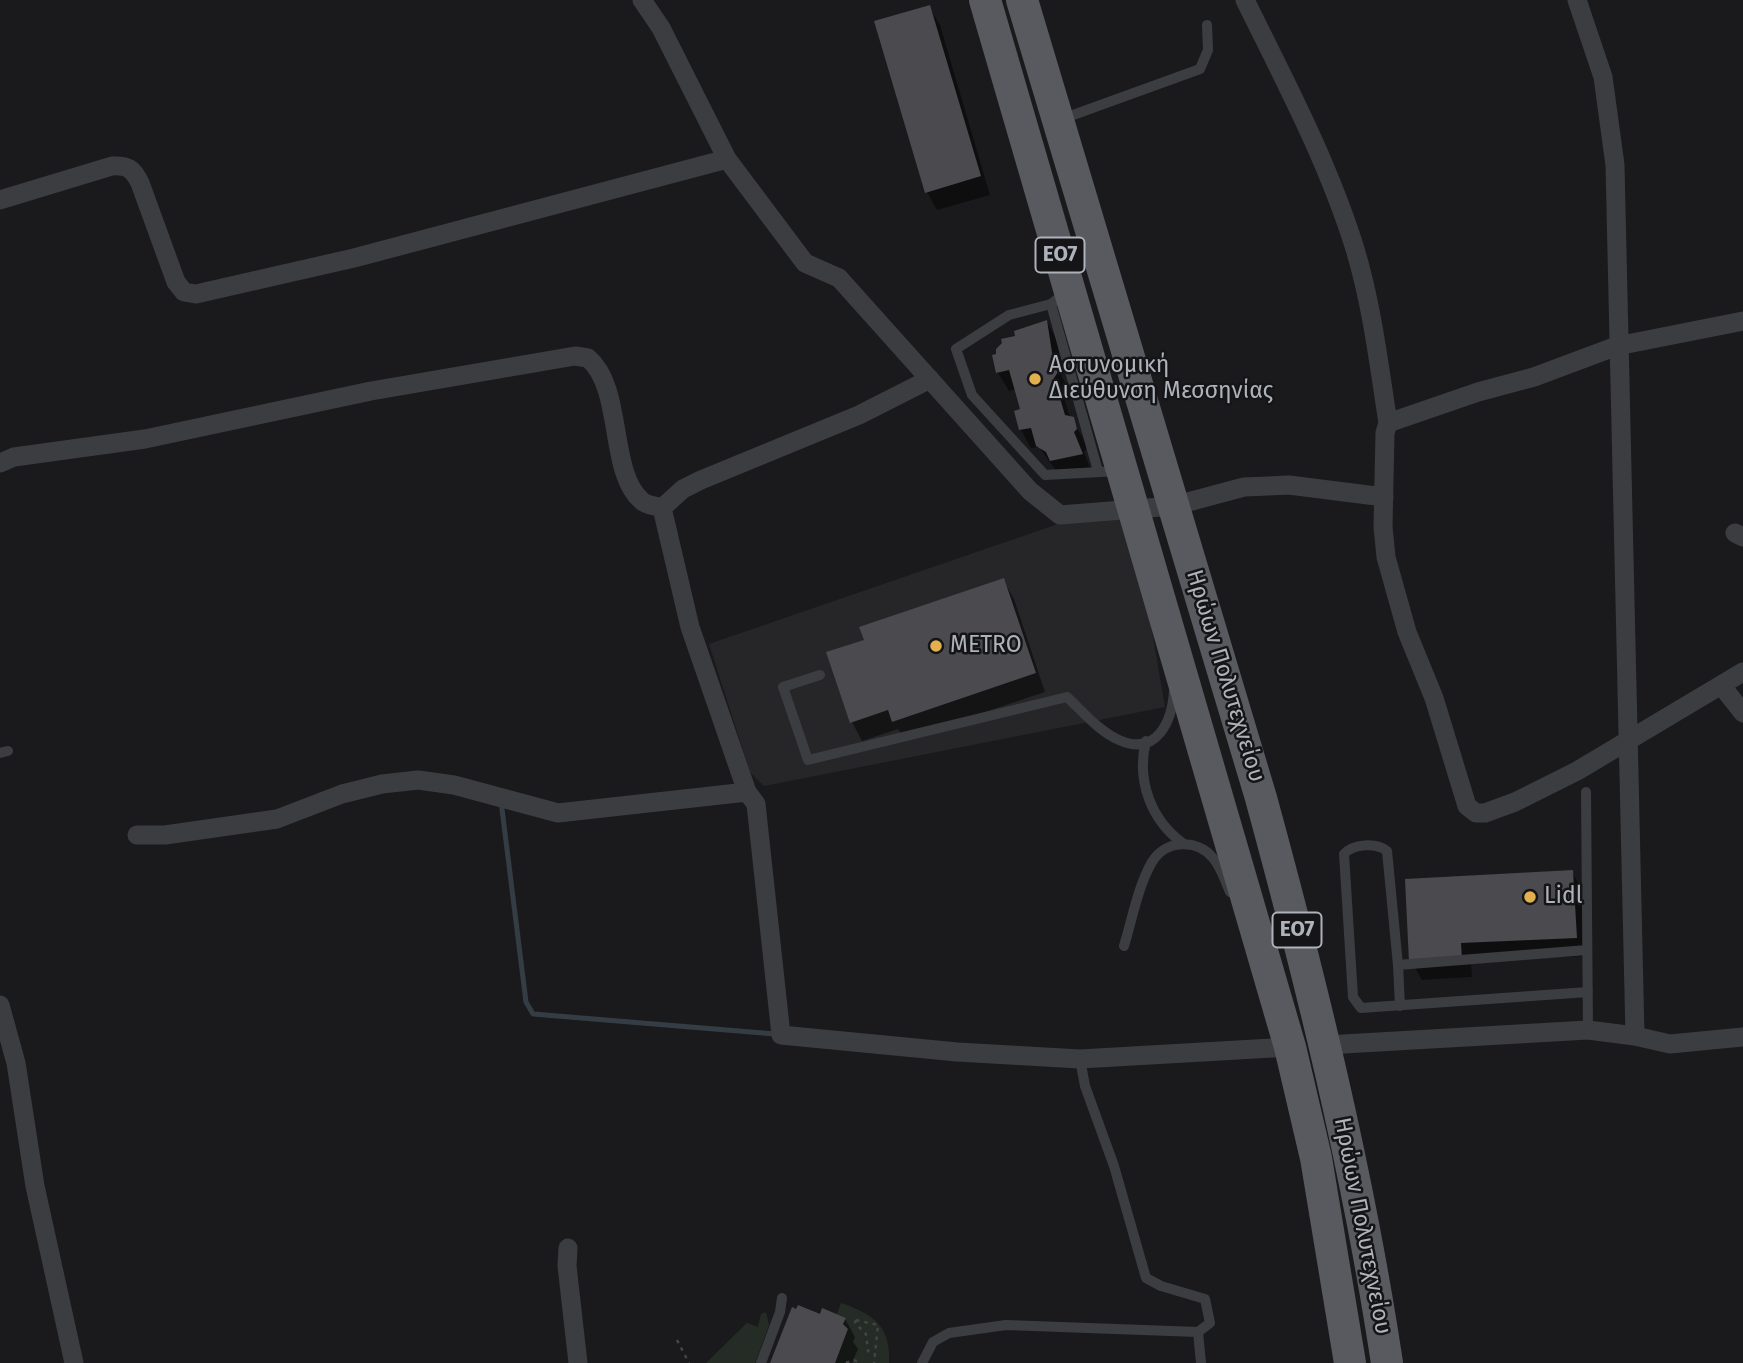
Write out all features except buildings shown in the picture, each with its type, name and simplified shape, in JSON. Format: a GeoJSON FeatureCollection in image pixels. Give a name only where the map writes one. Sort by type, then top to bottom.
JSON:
{"type":"FeatureCollection","features":[{"type":"Feature","properties":{"kind":"main road","name":"Ηρώων Πολυτεχνείου"},"geometry":{"type":"LineString","coordinates":[[985,0],[1061,297],[1111,471],[1135,509],[1290,1047],[1316,1158],[1350,1363]]}},
{"type":"Feature","properties":{"kind":"main road","name":"Ηρώων Πολυτεχνείου"},"geometry":{"type":"LineString","coordinates":[[1022,0],[1261,797],[1326,1045],[1358,1192],[1387,1363]]}},
{"type":"Feature","properties":{"kind":"street"},"geometry":{"type":"LineString","coordinates":[[642,0],[661,28],[727,159],[805,263],[839,278],[1030,491],[1060,516],[1173,506],[1244,487],[1289,485],[1384,497]]}},
{"type":"Feature","properties":{"kind":"street"},"geometry":{"type":"LineString","coordinates":[[1245,0],[1325,165],[1355,250],[1369,303],[1388,423],[1385,433],[1384,497],[1386,557],[1396,596],[1434,698],[1469,809],[1485,813],[1515,802],[1628,740],[1743,671]]}},
{"type":"Feature","properties":{"kind":"street"},"geometry":{"type":"LineString","coordinates":[[1577,0],[1600,67],[1614,147],[1636,1035]]}},
{"type":"Feature","properties":{"kind":"street"},"geometry":{"type":"LineString","coordinates":[[0,200],[112,166],[125,165],[134,172],[140,183],[176,282],[184,292],[196,294],[354,258],[727,159]]}},
{"type":"Feature","properties":{"kind":"street"},"geometry":{"type":"LineString","coordinates":[[1388,423],[1478,392],[1534,377],[1617,346],[1743,321]]}},
{"type":"Feature","properties":{"kind":"street"},"geometry":{"type":"LineString","coordinates":[[0,464],[13,457],[145,439],[371,391],[575,356],[588,358],[603,376],[625,471],[633,488],[642,502],[663,508]]}},
{"type":"Feature","properties":{"kind":"street"},"geometry":{"type":"LineString","coordinates":[[663,508],[683,489],[701,480],[859,415],[930,379]]}},
{"type":"Feature","properties":{"kind":"street"},"geometry":{"type":"LineString","coordinates":[[663,508],[690,627],[747,792],[756,804],[781,1035],[957,1052],[1080,1059],[1290,1047]]}},
{"type":"Feature","properties":{"kind":"street"},"geometry":{"type":"LineString","coordinates":[[1721,685],[1743,713]]}},
{"type":"Feature","properties":{"kind":"street"},"geometry":{"type":"LineString","coordinates":[[137,835],[165,835],[277,819],[342,794],[382,784],[418,780],[454,785],[558,813],[747,792]]}},
{"type":"Feature","properties":{"kind":"street"},"geometry":{"type":"LineString","coordinates":[[0,1005],[3,1028],[19,1079],[39,1208],[74,1363]]}},
{"type":"Feature","properties":{"kind":"street"},"geometry":{"type":"LineString","coordinates":[[1326,1045],[1588,1030],[1636,1035],[1670,1044],[1743,1037]]}},
{"type":"Feature","properties":{"kind":"street"},"geometry":{"type":"LineString","coordinates":[[568,1248],[567,1266],[578,1363]]}},
{"type":"Feature","properties":{"kind":"lane"},"geometry":{"type":"LineString","coordinates":[[1058,120],[1200,69],[1208,50],[1207,25]]}},
{"type":"Feature","properties":{"kind":"lane"},"geometry":{"type":"LineString","coordinates":[[1061,297],[1009,315],[956,349],[972,395],[1045,475],[1111,471]]}},
{"type":"Feature","properties":{"kind":"lane"},"geometry":{"type":"LineString","coordinates":[[820,675],[783,687],[808,760],[1068,697],[1114,737],[1130,743],[1146,741],[1162,731],[1171,717],[1176,652]]}},
{"type":"Feature","properties":{"kind":"lane"},"geometry":{"type":"LineString","coordinates":[[1146,741],[1143,769],[1148,796],[1161,821],[1184,844]]}},
{"type":"Feature","properties":{"kind":"lane"},"geometry":{"type":"LineString","coordinates":[[1586,792],[1588,1030]]}},
{"type":"Feature","properties":{"kind":"lane"},"geometry":{"type":"LineString","coordinates":[[1124,946],[1152,862],[1163,850],[1184,844],[1200,848],[1213,857],[1234,902]]}},
{"type":"Feature","properties":{"kind":"lane"},"geometry":{"type":"LineString","coordinates":[[1399,1006],[1398,965],[1387,851],[1376,846],[1348,849],[1343,861],[1353,997],[1356,1003],[1367,1009],[1588,992]]}},
{"type":"Feature","properties":{"kind":"lane"},"geometry":{"type":"LineString","coordinates":[[1239,915],[1280,1012]]}},
{"type":"Feature","properties":{"kind":"lane"},"geometry":{"type":"LineString","coordinates":[[1398,965],[1587,950]]}},
{"type":"Feature","properties":{"kind":"lane"},"geometry":{"type":"LineString","coordinates":[[922,1363],[933,1342],[949,1333],[1006,1325],[1198,1332],[1210,1322],[1205,1299],[1161,1286],[1146,1278],[1114,1166],[1085,1086],[1080,1059]]}},
{"type":"Feature","properties":{"kind":"lane"},"geometry":{"type":"LineString","coordinates":[[761,1363],[780,1312],[782,1298]]}},
{"type":"Feature","properties":{"kind":"lane"},"geometry":{"type":"LineString","coordinates":[[1198,1332],[1201,1363]]}},
{"type":"Feature","properties":{"kind":"path"},"geometry":{"type":"LineString","coordinates":[[874,1363],[875,1354],[878,1325],[856,1320],[855,1323],[866,1334],[868,1351],[875,1354]]}},
{"type":"Feature","properties":{"kind":"path"},"geometry":{"type":"LineString","coordinates":[[677,1340],[689,1363]]}},
{"type":"Feature","properties":{"kind":"path"},"geometry":{"type":"LineString","coordinates":[[846,1363],[854,1360],[859,1363]]}},
{"type":"Feature","properties":{"kind":"shaded area"},"geometry":{"type":"Polygon","coordinates":[[[1123,516],[1148,608],[1165,707],[764,786],[750,772],[709,644],[1064,522],[1123,516]]]}},
{"type":"Feature","properties":{"kind":"shaded area"},"geometry":{"type":"Polygon","coordinates":[[[841,1303],[878,1323],[887,1340],[889,1363],[835,1363],[848,1330],[843,1324],[846,1318],[837,1314],[841,1303]]]}},
{"type":"Feature","properties":{"kind":"shaded area"},"geometry":{"type":"Polygon","coordinates":[[[766,1312],[769,1325],[755,1363],[706,1363],[747,1323],[758,1327],[761,1314],[766,1312]]]}},
{"type":"Feature","properties":{"kind":"waterway"},"geometry":{"type":"LineString","coordinates":[[501,801],[526,1002],[533,1014],[775,1034]]}},
{"type":"Feature","properties":{"kind":"place","name":"Αστυνομική Διεύθυνση Μεσσηνίας"},"geometry":{"type":"Point","coordinates":[1035,379]}},
{"type":"Feature","properties":{"kind":"place","name":"METRO"},"geometry":{"type":"Point","coordinates":[936,646]}},
{"type":"Feature","properties":{"kind":"place","name":"Lidl"},"geometry":{"type":"Point","coordinates":[1530,897]}}]}
